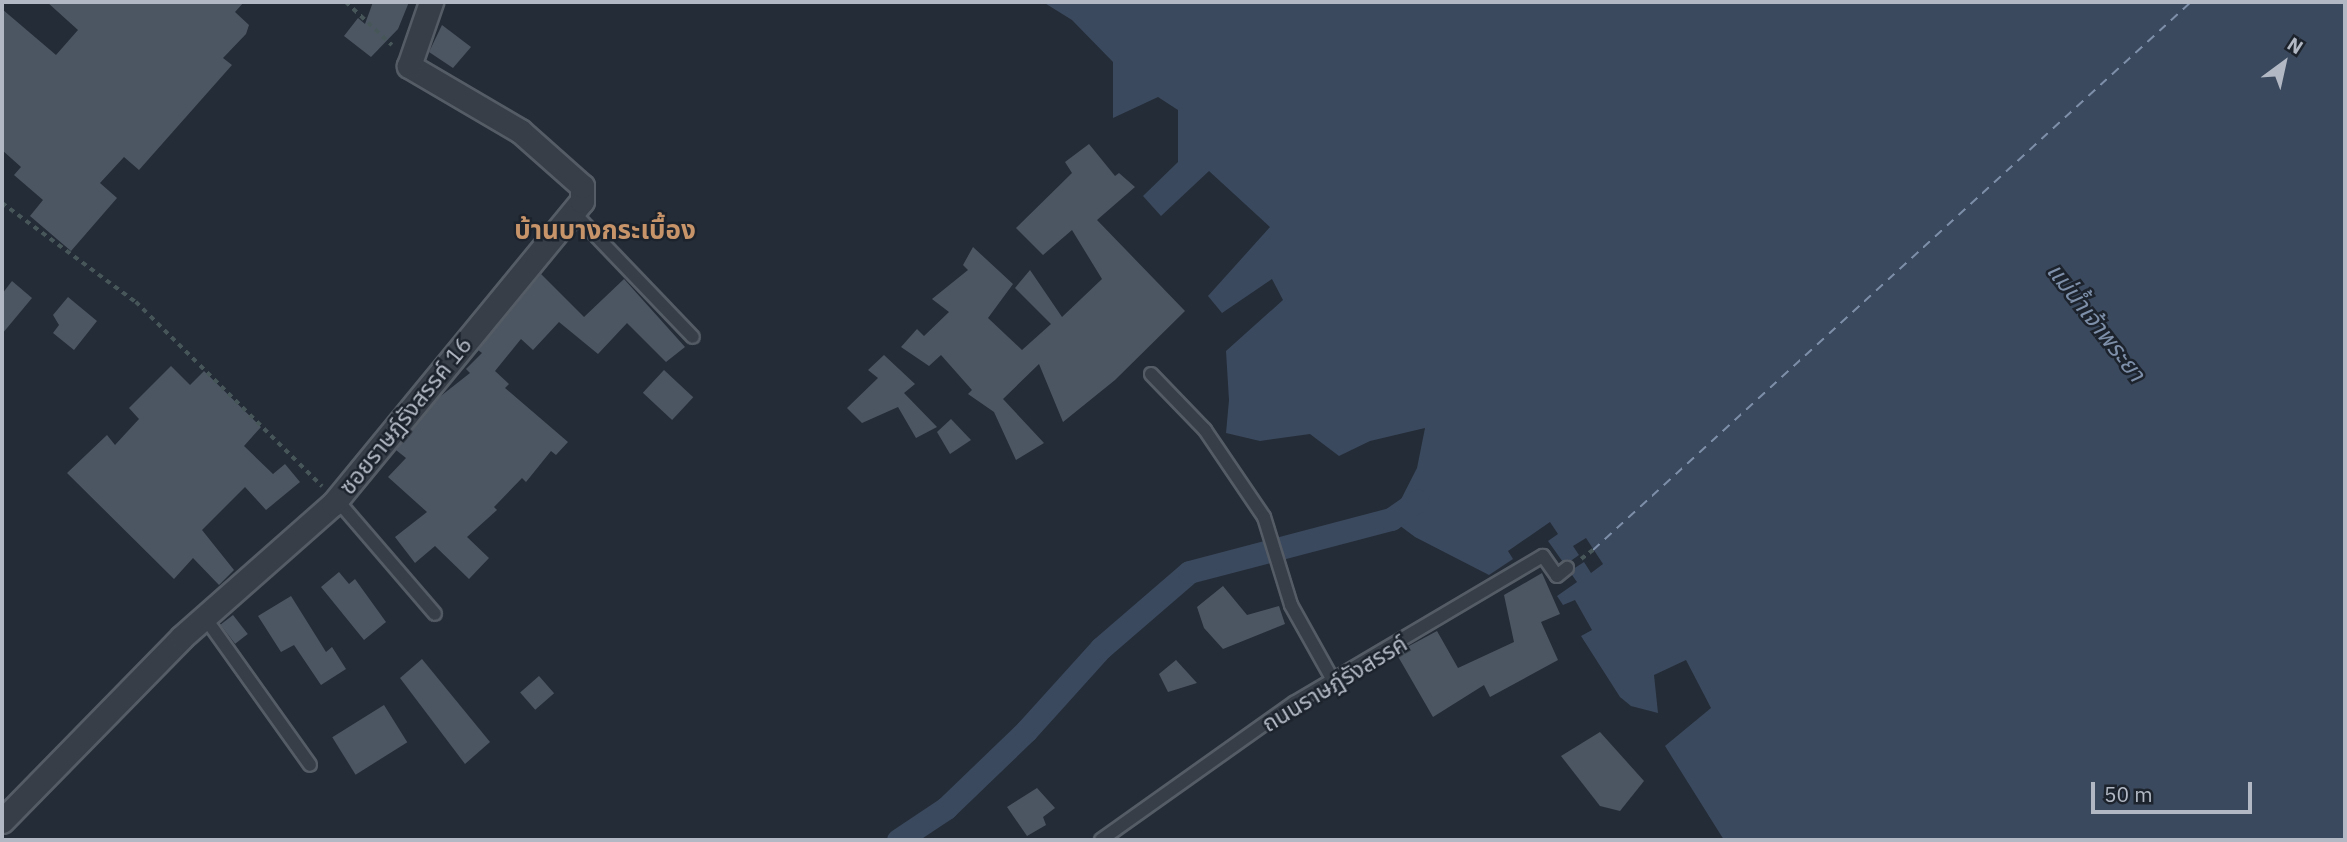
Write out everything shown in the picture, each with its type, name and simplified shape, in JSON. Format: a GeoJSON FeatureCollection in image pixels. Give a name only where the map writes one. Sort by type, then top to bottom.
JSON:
{"type":"FeatureCollection","features":[{"type":"Feature","properties":{"kind":"street"},"geometry":{"type":"LineString","coordinates":[[431,2],[408,66],[534,143],[582,186],[584,194],[575,214]]}},
{"type":"Feature","properties":{"kind":"street","name":"ซอยราษฎ์รังสรรค์ 16"},"geometry":{"type":"LineString","coordinates":[[2,821],[109,707],[335,502],[518,276],[575,214]]}},
{"type":"Feature","properties":{"kind":"lane"},"geometry":{"type":"LineString","coordinates":[[575,214],[693,337]]}},
{"type":"Feature","properties":{"kind":"lane"},"geometry":{"type":"LineString","coordinates":[[1151,374],[1205,430],[1264,517],[1291,605],[1334,680]]}},
{"type":"Feature","properties":{"kind":"lane"},"geometry":{"type":"LineString","coordinates":[[335,502],[435,614]]}},
{"type":"Feature","properties":{"kind":"lane","name":"ถนนราษฎ์รังสรรค์"},"geometry":{"type":"LineString","coordinates":[[1101,840],[1334,680],[1543,556],[1557,576],[1567,568]]}},
{"type":"Feature","properties":{"kind":"lane"},"geometry":{"type":"LineString","coordinates":[[206,618],[310,765]]}},
{"type":"Feature","properties":{"kind":"path"},"geometry":{"type":"LineString","coordinates":[[346,2],[408,66]]}},
{"type":"Feature","properties":{"kind":"path"},"geometry":{"type":"LineString","coordinates":[[2,203],[136,302],[317,478],[335,502]]}},
{"type":"Feature","properties":{"kind":"water","name":"แม่น้ำเจ้าพระยา"},"geometry":{"type":"Polygon","coordinates":[[[1043,2],[2345,2],[2345,840],[1724,840],[1665,746],[1711,708],[1686,660],[1654,675],[1658,713],[1631,706],[1620,697],[1581,636],[1592,630],[1575,600],[1563,605],[1557,596],[1577,582],[1548,541],[1558,534],[1550,522],[1508,551],[1513,559],[1489,575],[1415,537],[1391,519],[1417,468],[1425,428],[1370,441],[1339,456],[1310,434],[1260,441],[1226,433],[1229,400],[1226,351],[1283,300],[1272,279],[1222,313],[1208,296],[1270,227],[1209,171],[1161,216],[1143,196],[1178,162],[1178,110],[1158,97],[1113,118],[1113,62],[1072,20],[1043,2]]]}},
{"type":"Feature","properties":{"kind":"pier"},"geometry":{"type":"Polygon","coordinates":[[[1586,538],[1603,564],[1591,573],[1584,562],[1570,571],[1565,565],[1579,555],[1573,546],[1586,538]]]}},
{"type":"Feature","properties":{"kind":"building"},"geometry":{"type":"Polygon","coordinates":[[[47,2],[244,2],[235,12],[249,25],[246,34],[223,58],[232,65],[139,170],[124,157],[100,183],[117,198],[71,251],[30,216],[43,200],[14,175],[21,167],[2,150],[2,9],[56,55],[78,30],[47,2]]]}},
{"type":"Feature","properties":{"kind":"building"},"geometry":{"type":"Polygon","coordinates":[[[373,2],[409,2],[398,29],[371,57],[344,36],[358,18],[365,24],[373,2]]]}},
{"type":"Feature","properties":{"kind":"building"},"geometry":{"type":"Polygon","coordinates":[[[442,25],[471,47],[453,68],[429,52],[442,25]]]}},
{"type":"Feature","properties":{"kind":"building"},"geometry":{"type":"Polygon","coordinates":[[[1089,144],[1115,176],[1119,173],[1135,187],[1097,220],[1185,311],[1115,380],[1063,422],[1039,364],[1003,399],[1044,443],[1016,460],[994,412],[968,394],[972,390],[941,355],[929,366],[901,347],[917,329],[924,336],[949,312],[932,299],[968,270],[963,265],[973,247],[1013,284],[988,318],[1022,350],[1051,324],[1015,288],[1030,270],[1062,317],[1102,279],[1072,230],[1043,255],[1016,228],[1072,173],[1065,162],[1089,144]]]}},
{"type":"Feature","properties":{"kind":"building"},"geometry":{"type":"Polygon","coordinates":[[[541,274],[584,317],[624,279],[685,347],[666,362],[627,323],[598,354],[559,322],[533,350],[521,339],[495,371],[509,384],[505,388],[568,442],[556,455],[551,451],[526,482],[522,478],[494,507],[497,510],[467,537],[489,558],[469,579],[435,546],[415,563],[395,537],[427,512],[388,477],[406,458],[396,450],[437,399],[470,373],[466,369],[482,353],[478,350],[541,274]]]}},
{"type":"Feature","properties":{"kind":"building"},"geometry":{"type":"Polygon","coordinates":[[[12,281],[32,298],[2,334],[2,294],[12,281]]]}},
{"type":"Feature","properties":{"kind":"building"},"geometry":{"type":"Polygon","coordinates":[[[68,297],[97,321],[74,350],[53,333],[59,325],[53,315],[68,297]]]}},
{"type":"Feature","properties":{"kind":"building"},"geometry":{"type":"Polygon","coordinates":[[[884,355],[915,384],[904,393],[937,427],[916,438],[898,407],[862,423],[847,408],[878,378],[868,370],[884,355]]]}},
{"type":"Feature","properties":{"kind":"building"},"geometry":{"type":"Polygon","coordinates":[[[171,366],[190,385],[204,371],[261,427],[244,446],[273,474],[285,464],[300,482],[266,510],[245,487],[202,530],[234,570],[219,585],[193,558],[174,579],[67,473],[107,435],[115,445],[139,419],[129,408],[171,366]]]}},
{"type":"Feature","properties":{"kind":"building"},"geometry":{"type":"Polygon","coordinates":[[[664,370],[693,397],[672,420],[643,393],[664,370]]]}},
{"type":"Feature","properties":{"kind":"building"},"geometry":{"type":"Polygon","coordinates":[[[951,419],[971,440],[950,454],[937,432],[951,419]]]}},
{"type":"Feature","properties":{"kind":"building"},"geometry":{"type":"Polygon","coordinates":[[[339,572],[349,584],[355,579],[386,622],[364,640],[321,587],[339,572]]]}},
{"type":"Feature","properties":{"kind":"building"},"geometry":{"type":"Polygon","coordinates":[[[1542,573],[1560,614],[1541,622],[1558,660],[1490,697],[1484,685],[1433,717],[1396,653],[1437,631],[1458,668],[1514,642],[1504,595],[1542,573]]]}},
{"type":"Feature","properties":{"kind":"building"},"geometry":{"type":"Polygon","coordinates":[[[1223,586],[1247,615],[1279,606],[1285,624],[1223,649],[1204,628],[1197,607],[1223,586]]]}},
{"type":"Feature","properties":{"kind":"building"},"geometry":{"type":"Polygon","coordinates":[[[291,596],[326,652],[332,647],[346,669],[321,685],[294,645],[281,652],[258,616],[291,596]]]}},
{"type":"Feature","properties":{"kind":"building"},"geometry":{"type":"Polygon","coordinates":[[[233,615],[248,634],[235,644],[220,625],[233,615]]]}},
{"type":"Feature","properties":{"kind":"building"},"geometry":{"type":"Polygon","coordinates":[[[422,659],[490,742],[465,764],[400,678],[422,659]]]}},
{"type":"Feature","properties":{"kind":"building"},"geometry":{"type":"Polygon","coordinates":[[[1176,660],[1197,683],[1168,692],[1159,674],[1176,660]]]}},
{"type":"Feature","properties":{"kind":"building"},"geometry":{"type":"Polygon","coordinates":[[[539,676],[554,693],[535,710],[520,692],[539,676]]]}},
{"type":"Feature","properties":{"kind":"building"},"geometry":{"type":"Polygon","coordinates":[[[384,705],[407,742],[356,775],[332,737],[384,705]]]}},
{"type":"Feature","properties":{"kind":"building"},"geometry":{"type":"Polygon","coordinates":[[[1600,732],[1644,781],[1620,811],[1600,806],[1561,756],[1600,732]]]}},
{"type":"Feature","properties":{"kind":"building"},"geometry":{"type":"Polygon","coordinates":[[[1037,788],[1055,808],[1043,817],[1046,825],[1027,836],[1007,807],[1037,788]]]}},
{"type":"Feature","properties":{"kind":"waterway"},"geometry":{"type":"LineString","coordinates":[[898,840],[946,808],[1026,731],[1101,648],[1189,572],[1391,519],[1417,501]]}},
{"type":"Feature","properties":{"kind":"ferry route"},"geometry":{"type":"LineString","coordinates":[[1593,550],[2191,2]]}},
{"type":"Feature","properties":{"kind":"district","name":"บ้านบางกระเบื้อง"},"geometry":{"type":"Point","coordinates":[605,230]}}]}
